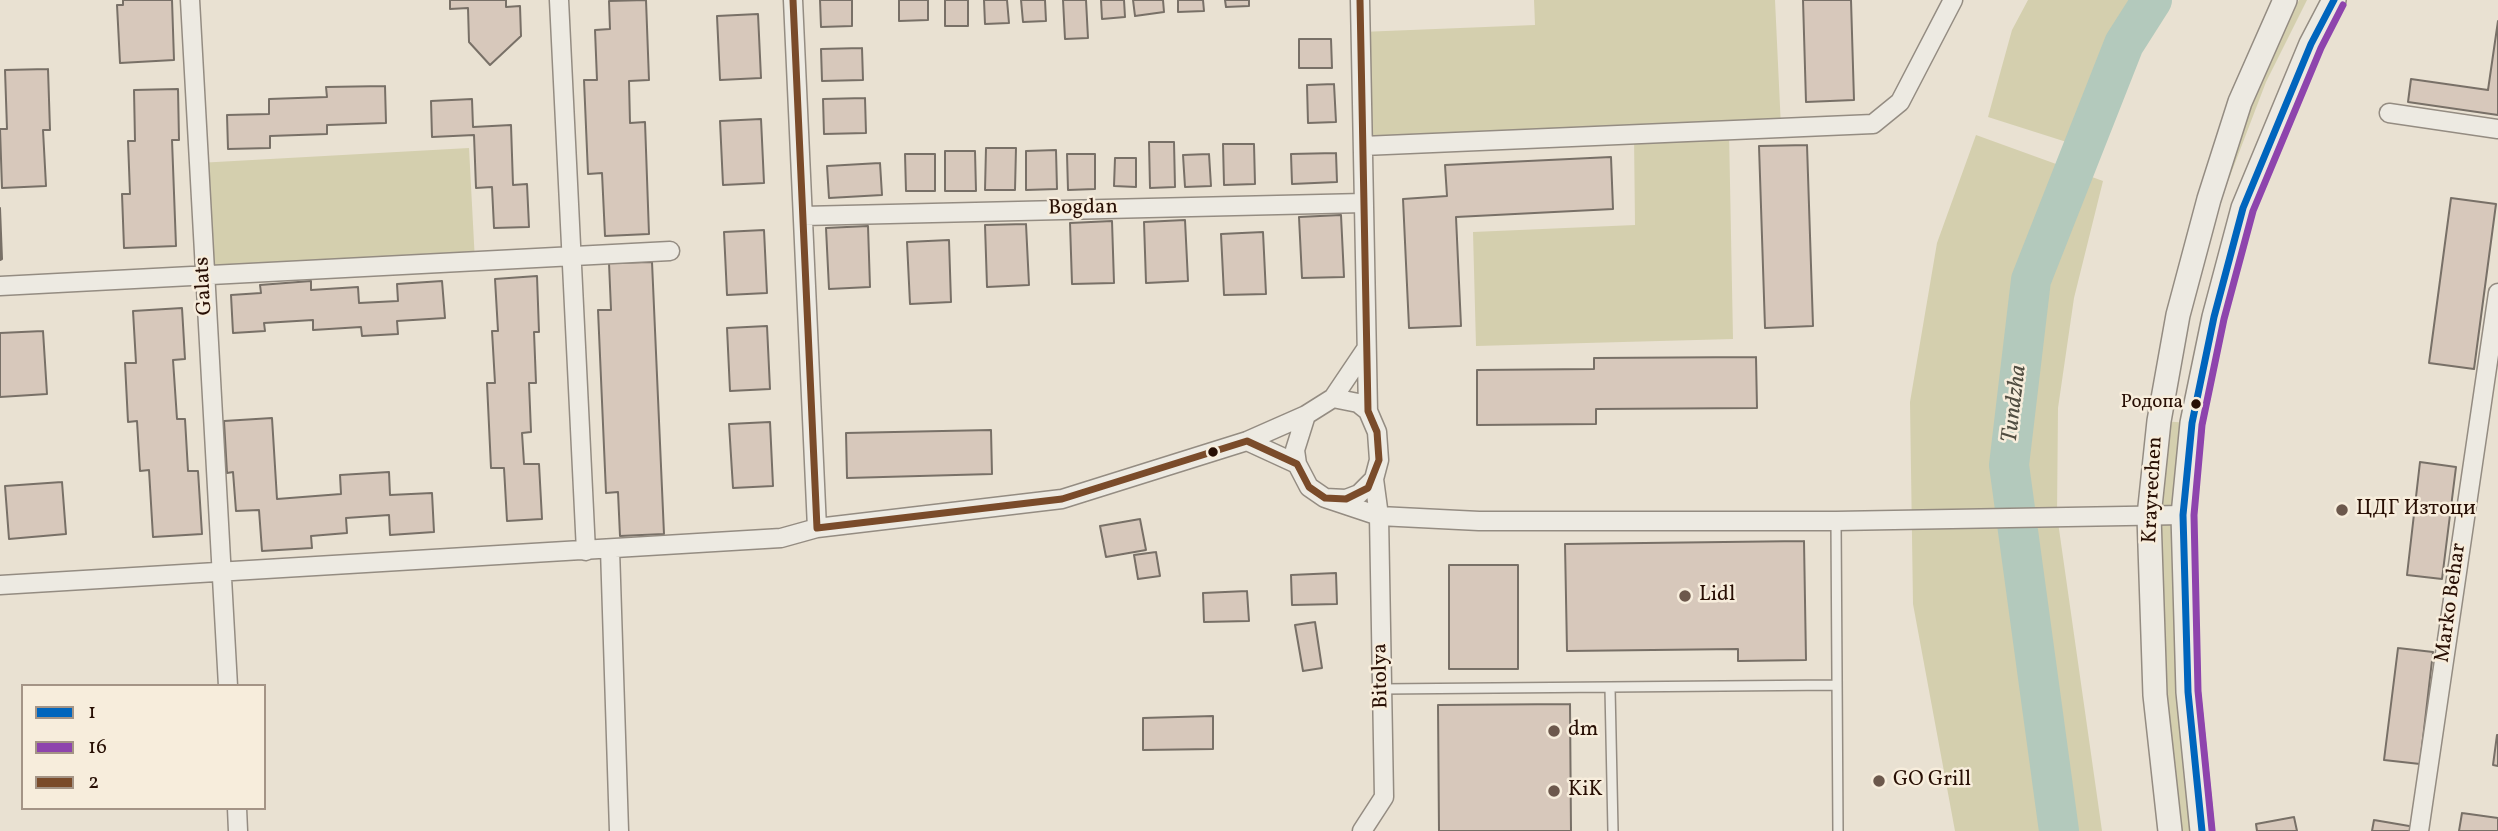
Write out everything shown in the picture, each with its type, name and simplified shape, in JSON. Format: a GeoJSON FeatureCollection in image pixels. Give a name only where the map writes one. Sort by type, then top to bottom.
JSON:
{"type":"FeatureCollection","features":[{"type":"Feature","properties":{"kind":"street","name":"Galats"},"geometry":{"type":"LineString","coordinates":[[190,0],[219,571],[228,684]]}},
{"type":"Feature","properties":{"kind":"street"},"geometry":{"type":"LineString","coordinates":[[559,0],[586,551]]}},
{"type":"Feature","properties":{"kind":"street"},"geometry":{"type":"LineString","coordinates":[[793,0],[817,528]]}},
{"type":"Feature","properties":{"kind":"street"},"geometry":{"type":"LineString","coordinates":[[1325,498],[1346,499],[1359,494],[1374,479],[1379,460],[1377,432],[1368,411],[1360,0]]}},
{"type":"Feature","properties":{"kind":"street"},"geometry":{"type":"LineString","coordinates":[[1363,146],[1873,124],[1900,102],[1954,0]]}},
{"type":"Feature","properties":{"kind":"street","name":"Krayrechen"},"geometry":{"type":"LineString","coordinates":[[2170,831],[2155,695],[2150,516],[2159,421],[2178,315],[2209,199],[2240,102],[2285,0]]}},
{"type":"Feature","properties":{"kind":"street","name":"Krayrechen"},"geometry":{"type":"LineString","coordinates":[[2202,831],[2189,692],[2183,515],[2192,423],[2214,317],[2243,208],[2311,44],[2334,0]]}},
{"type":"Feature","properties":{"kind":"street"},"geometry":{"type":"LineString","coordinates":[[2389,113],[2498,130]]}},
{"type":"Feature","properties":{"kind":"street","name":"Bogdan"},"geometry":{"type":"LineString","coordinates":[[803,216],[1364,203]]}},
{"type":"Feature","properties":{"kind":"street"},"geometry":{"type":"LineString","coordinates":[[0,286],[670,251]]}},
{"type":"Feature","properties":{"kind":"street","name":"Marko Behar"},"geometry":{"type":"LineString","coordinates":[[2419,831],[2498,293]]}},
{"type":"Feature","properties":{"kind":"street"},"geometry":{"type":"LineString","coordinates":[[0,585],[781,538],[817,528],[1062,499],[1247,441],[1306,415],[1334,398],[1366,349]]}},
{"type":"Feature","properties":{"kind":"street"},"geometry":{"type":"LineString","coordinates":[[1334,398],[1358,402],[1368,411]]}},
{"type":"Feature","properties":{"kind":"street"},"geometry":{"type":"LineString","coordinates":[[1306,415],[1296,438],[1297,464],[1308,487],[1325,498],[1379,516],[1479,521],[1836,521],[2183,515]]}},
{"type":"Feature","properties":{"kind":"street"},"geometry":{"type":"LineString","coordinates":[[1247,441],[1297,464]]}},
{"type":"Feature","properties":{"kind":"street","name":"Bitolya"},"geometry":{"type":"LineString","coordinates":[[1362,831],[1384,797],[1379,516],[1374,479]]}},
{"type":"Feature","properties":{"kind":"street"},"geometry":{"type":"LineString","coordinates":[[610,549],[619,831]]}},
{"type":"Feature","properties":{"kind":"street"},"geometry":{"type":"LineString","coordinates":[[237,810],[238,831]]}},
{"type":"Feature","properties":{"kind":"lane"},"geometry":{"type":"LineString","coordinates":[[1836,521],[1838,831]]}},
{"type":"Feature","properties":{"kind":"lane"},"geometry":{"type":"LineString","coordinates":[[1382,690],[1836,685]]}},
{"type":"Feature","properties":{"kind":"lane"},"geometry":{"type":"LineString","coordinates":[[1610,688],[1613,831]]}},
{"type":"Feature","properties":{"kind":"shaded area"},"geometry":{"type":"Polygon","coordinates":[[[1534,0],[1775,0],[1781,128],[1729,131],[1733,339],[1476,346],[1473,232],[1635,225],[1634,135],[1363,146],[1361,32],[1535,25],[1534,0]]]}},
{"type":"Feature","properties":{"kind":"shaded area"},"geometry":{"type":"Polygon","coordinates":[[[2028,0],[2171,0],[2143,47],[2098,152],[1988,117],[2012,30],[2028,0]]]}},
{"type":"Feature","properties":{"kind":"shaded area"},"geometry":{"type":"Polygon","coordinates":[[[2299,0],[2307,0],[2266,82],[2227,184],[2219,182],[2259,80],[2299,0]]]}},
{"type":"Feature","properties":{"kind":"shaded area"},"geometry":{"type":"Polygon","coordinates":[[[1976,135],[2103,181],[2074,298],[2058,408],[2057,515],[2102,831],[1955,831],[1913,604],[1910,402],[1937,243],[1976,135]]]}},
{"type":"Feature","properties":{"kind":"shaded area"},"geometry":{"type":"Polygon","coordinates":[[[469,148],[475,262],[204,276],[198,163],[469,148]]]}},
{"type":"Feature","properties":{"kind":"shaded area"},"geometry":{"type":"Polygon","coordinates":[[[2159,421],[2192,423],[2183,515],[2202,831],[2170,831],[2155,695],[2159,421]]]}},
{"type":"Feature","properties":{"kind":"building"},"geometry":{"type":"Polygon","coordinates":[[[123,0],[172,0],[174,60],[120,63],[117,5],[123,5],[123,0]]]}},
{"type":"Feature","properties":{"kind":"building"},"geometry":{"type":"Polygon","coordinates":[[[450,0],[506,0],[506,7],[520,6],[521,36],[490,65],[469,42],[468,8],[450,9],[450,0]]]}},
{"type":"Feature","properties":{"kind":"building"},"geometry":{"type":"Polygon","coordinates":[[[646,0],[649,80],[629,81],[630,123],[645,122],[649,234],[605,236],[602,173],[588,174],[584,80],[597,80],[595,30],[610,29],[609,1],[646,0]]]}},
{"type":"Feature","properties":{"kind":"building"},"geometry":{"type":"Polygon","coordinates":[[[820,0],[852,0],[852,26],[821,27],[820,0]]]}},
{"type":"Feature","properties":{"kind":"building"},"geometry":{"type":"Polygon","coordinates":[[[899,0],[928,0],[928,20],[899,21],[899,0]]]}},
{"type":"Feature","properties":{"kind":"building"},"geometry":{"type":"Polygon","coordinates":[[[945,0],[968,0],[968,26],[945,26],[945,0]]]}},
{"type":"Feature","properties":{"kind":"building"},"geometry":{"type":"Polygon","coordinates":[[[984,0],[1007,0],[1009,23],[985,24],[984,0]]]}},
{"type":"Feature","properties":{"kind":"building"},"geometry":{"type":"Polygon","coordinates":[[[1021,0],[1045,0],[1046,21],[1023,22],[1021,0]]]}},
{"type":"Feature","properties":{"kind":"building"},"geometry":{"type":"Polygon","coordinates":[[[1063,0],[1086,0],[1088,38],[1065,39],[1063,0]]]}},
{"type":"Feature","properties":{"kind":"building"},"geometry":{"type":"Polygon","coordinates":[[[1101,0],[1124,0],[1125,17],[1102,19],[1101,0]]]}},
{"type":"Feature","properties":{"kind":"building"},"geometry":{"type":"Polygon","coordinates":[[[1133,0],[1163,0],[1164,12],[1135,16],[1133,0]]]}},
{"type":"Feature","properties":{"kind":"building"},"geometry":{"type":"Polygon","coordinates":[[[1178,0],[1203,0],[1204,11],[1178,12],[1178,0]]]}},
{"type":"Feature","properties":{"kind":"building"},"geometry":{"type":"Polygon","coordinates":[[[1225,0],[1249,0],[1249,6],[1226,7],[1225,0]]]}},
{"type":"Feature","properties":{"kind":"building"},"geometry":{"type":"Polygon","coordinates":[[[1803,0],[1851,0],[1854,100],[1806,102],[1803,0]]]}},
{"type":"Feature","properties":{"kind":"building"},"geometry":{"type":"Polygon","coordinates":[[[758,14],[761,78],[720,80],[717,16],[758,14]]]}},
{"type":"Feature","properties":{"kind":"building"},"geometry":{"type":"Polygon","coordinates":[[[2498,21],[2498,115],[2408,102],[2411,79],[2488,90],[2498,21]]]}},
{"type":"Feature","properties":{"kind":"building"},"geometry":{"type":"Polygon","coordinates":[[[1299,39],[1331,39],[1332,68],[1299,68],[1299,39]]]}},
{"type":"Feature","properties":{"kind":"building"},"geometry":{"type":"Polygon","coordinates":[[[862,48],[863,80],[822,81],[821,49],[862,48]]]}},
{"type":"Feature","properties":{"kind":"building"},"geometry":{"type":"Polygon","coordinates":[[[48,69],[50,130],[43,130],[46,186],[2,188],[0,129],[7,129],[5,70],[48,69]]]}},
{"type":"Feature","properties":{"kind":"building"},"geometry":{"type":"Polygon","coordinates":[[[1334,84],[1336,122],[1308,123],[1307,85],[1334,84]]]}},
{"type":"Feature","properties":{"kind":"building"},"geometry":{"type":"Polygon","coordinates":[[[385,86],[386,123],[327,125],[327,134],[270,136],[270,148],[228,149],[227,115],[269,114],[269,99],[327,97],[326,87],[385,86]]]}},
{"type":"Feature","properties":{"kind":"building"},"geometry":{"type":"Polygon","coordinates":[[[178,89],[179,140],[172,140],[176,246],[124,248],[122,194],[130,194],[128,141],[135,141],[134,90],[178,89]]]}},
{"type":"Feature","properties":{"kind":"building"},"geometry":{"type":"Polygon","coordinates":[[[865,98],[866,133],[824,134],[823,99],[865,98]]]}},
{"type":"Feature","properties":{"kind":"building"},"geometry":{"type":"Polygon","coordinates":[[[472,99],[473,127],[511,125],[513,185],[527,184],[529,227],[494,228],[492,187],[476,188],[474,135],[432,137],[431,101],[472,99]]]}},
{"type":"Feature","properties":{"kind":"building"},"geometry":{"type":"Polygon","coordinates":[[[761,119],[764,183],[723,185],[720,121],[761,119]]]}},
{"type":"Feature","properties":{"kind":"building"},"geometry":{"type":"Polygon","coordinates":[[[1149,142],[1174,142],[1175,187],[1150,188],[1149,142]]]}},
{"type":"Feature","properties":{"kind":"building"},"geometry":{"type":"Polygon","coordinates":[[[1223,144],[1254,144],[1255,184],[1224,185],[1223,144]]]}},
{"type":"Feature","properties":{"kind":"building"},"geometry":{"type":"Polygon","coordinates":[[[1807,145],[1813,326],[1765,328],[1759,146],[1807,145]]]}},
{"type":"Feature","properties":{"kind":"building"},"geometry":{"type":"Polygon","coordinates":[[[986,148],[1016,148],[1015,190],[985,190],[986,148]]]}},
{"type":"Feature","properties":{"kind":"building"},"geometry":{"type":"Polygon","coordinates":[[[1056,150],[1057,189],[1026,190],[1026,151],[1056,150]]]}},
{"type":"Feature","properties":{"kind":"building"},"geometry":{"type":"Polygon","coordinates":[[[945,151],[975,151],[976,191],[945,191],[945,151]]]}},
{"type":"Feature","properties":{"kind":"building"},"geometry":{"type":"Polygon","coordinates":[[[1336,153],[1337,182],[1292,184],[1291,154],[1336,153]]]}},
{"type":"Feature","properties":{"kind":"building"},"geometry":{"type":"Polygon","coordinates":[[[905,154],[935,154],[935,191],[906,191],[905,154]]]}},
{"type":"Feature","properties":{"kind":"building"},"geometry":{"type":"Polygon","coordinates":[[[1067,154],[1095,154],[1095,189],[1068,190],[1067,154]]]}},
{"type":"Feature","properties":{"kind":"building"},"geometry":{"type":"Polygon","coordinates":[[[1209,154],[1211,186],[1185,187],[1183,155],[1209,154]]]}},
{"type":"Feature","properties":{"kind":"building"},"geometry":{"type":"Polygon","coordinates":[[[1611,157],[1613,209],[1456,217],[1461,326],[1409,328],[1403,199],[1447,196],[1445,165],[1611,157]]]}},
{"type":"Feature","properties":{"kind":"building"},"geometry":{"type":"Polygon","coordinates":[[[1115,158],[1136,158],[1136,187],[1114,186],[1115,158]]]}},
{"type":"Feature","properties":{"kind":"building"},"geometry":{"type":"Polygon","coordinates":[[[880,163],[882,195],[829,198],[827,166],[880,163]]]}},
{"type":"Feature","properties":{"kind":"building"},"geometry":{"type":"Polygon","coordinates":[[[2451,198],[2496,204],[2474,369],[2429,363],[2451,198]]]}},
{"type":"Feature","properties":{"kind":"building"},"geometry":{"type":"Polygon","coordinates":[[[0,208],[2,259],[0,260],[0,208]]]}},
{"type":"Feature","properties":{"kind":"building"},"geometry":{"type":"Polygon","coordinates":[[[1341,215],[1344,277],[1302,278],[1299,217],[1341,215]]]}},
{"type":"Feature","properties":{"kind":"building"},"geometry":{"type":"Polygon","coordinates":[[[1185,220],[1188,281],[1146,283],[1144,222],[1185,220]]]}},
{"type":"Feature","properties":{"kind":"building"},"geometry":{"type":"Polygon","coordinates":[[[1112,221],[1114,283],[1072,284],[1070,223],[1112,221]]]}},
{"type":"Feature","properties":{"kind":"building"},"geometry":{"type":"Polygon","coordinates":[[[1026,224],[1029,285],[987,287],[985,225],[1026,224]]]}},
{"type":"Feature","properties":{"kind":"building"},"geometry":{"type":"Polygon","coordinates":[[[868,226],[870,287],[829,289],[826,228],[868,226]]]}},
{"type":"Feature","properties":{"kind":"building"},"geometry":{"type":"Polygon","coordinates":[[[764,230],[767,293],[727,295],[724,232],[764,230]]]}},
{"type":"Feature","properties":{"kind":"building"},"geometry":{"type":"Polygon","coordinates":[[[1263,232],[1266,294],[1224,295],[1221,234],[1263,232]]]}},
{"type":"Feature","properties":{"kind":"building"},"geometry":{"type":"Polygon","coordinates":[[[949,240],[951,302],[910,304],[907,242],[949,240]]]}},
{"type":"Feature","properties":{"kind":"building"},"geometry":{"type":"Polygon","coordinates":[[[652,262],[664,534],[620,536],[618,492],[606,493],[598,310],[611,310],[609,263],[652,262]]]}},
{"type":"Feature","properties":{"kind":"building"},"geometry":{"type":"Polygon","coordinates":[[[537,276],[539,332],[534,332],[536,383],[529,383],[531,432],[522,433],[524,464],[539,464],[542,519],[507,521],[504,468],[491,468],[487,383],[495,383],[492,331],[498,331],[495,279],[537,276]]]}},
{"type":"Feature","properties":{"kind":"building"},"geometry":{"type":"Polygon","coordinates":[[[311,281],[311,290],[358,287],[359,303],[398,301],[397,284],[442,281],[445,318],[397,321],[398,334],[362,336],[361,327],[313,330],[313,320],[264,323],[265,331],[233,333],[231,295],[261,293],[260,285],[311,281]]]}},
{"type":"Feature","properties":{"kind":"building"},"geometry":{"type":"Polygon","coordinates":[[[182,308],[185,359],[173,360],[177,419],[185,419],[188,471],[198,471],[202,534],[153,537],[149,470],[140,471],[137,421],[128,422],[125,363],[136,363],[133,311],[182,308]]]}},
{"type":"Feature","properties":{"kind":"building"},"geometry":{"type":"Polygon","coordinates":[[[767,326],[770,389],[730,391],[727,328],[767,326]]]}},
{"type":"Feature","properties":{"kind":"building"},"geometry":{"type":"Polygon","coordinates":[[[43,331],[47,394],[0,397],[0,333],[43,331]]]}},
{"type":"Feature","properties":{"kind":"building"},"geometry":{"type":"Polygon","coordinates":[[[1756,357],[1757,408],[1596,409],[1596,424],[1477,425],[1477,370],[1594,369],[1594,358],[1756,357]]]}},
{"type":"Feature","properties":{"kind":"building"},"geometry":{"type":"Polygon","coordinates":[[[272,418],[277,499],[341,494],[340,475],[389,472],[390,495],[432,493],[434,532],[390,535],[389,515],[346,518],[347,533],[311,536],[312,548],[262,551],[259,510],[236,511],[233,472],[227,473],[224,421],[272,418]]]}},
{"type":"Feature","properties":{"kind":"building"},"geometry":{"type":"Polygon","coordinates":[[[770,422],[773,486],[733,488],[729,424],[770,422]]]}},
{"type":"Feature","properties":{"kind":"building"},"geometry":{"type":"Polygon","coordinates":[[[991,430],[992,474],[847,478],[846,433],[991,430]]]}},
{"type":"Feature","properties":{"kind":"building"},"geometry":{"type":"Polygon","coordinates":[[[2420,462],[2456,467],[2442,579],[2407,575],[2420,462]]]}},
{"type":"Feature","properties":{"kind":"building"},"geometry":{"type":"Polygon","coordinates":[[[62,482],[66,534],[9,539],[5,486],[62,482]]]}},
{"type":"Feature","properties":{"kind":"building"},"geometry":{"type":"Polygon","coordinates":[[[1140,519],[1146,550],[1106,557],[1100,526],[1140,519]]]}},
{"type":"Feature","properties":{"kind":"building","name":"Lidl"},"geometry":{"type":"Polygon","coordinates":[[[1804,541],[1806,660],[1738,661],[1738,649],[1567,651],[1565,544],[1804,541]]]}},
{"type":"Feature","properties":{"kind":"building"},"geometry":{"type":"Polygon","coordinates":[[[1156,552],[1160,576],[1138,579],[1134,555],[1156,552]]]}},
{"type":"Feature","properties":{"kind":"building"},"geometry":{"type":"Polygon","coordinates":[[[1449,565],[1518,565],[1518,669],[1449,669],[1449,565]]]}},
{"type":"Feature","properties":{"kind":"building"},"geometry":{"type":"Polygon","coordinates":[[[1336,573],[1337,604],[1292,605],[1291,575],[1336,573]]]}},
{"type":"Feature","properties":{"kind":"building"},"geometry":{"type":"Polygon","coordinates":[[[1247,591],[1249,621],[1204,622],[1203,593],[1247,591]]]}},
{"type":"Feature","properties":{"kind":"building"},"geometry":{"type":"Polygon","coordinates":[[[1315,622],[1322,668],[1303,671],[1295,625],[1315,622]]]}},
{"type":"Feature","properties":{"kind":"building"},"geometry":{"type":"Polygon","coordinates":[[[2398,648],[2433,652],[2420,764],[2384,760],[2398,648]]]}},
{"type":"Feature","properties":{"kind":"building"},"geometry":{"type":"Polygon","coordinates":[[[1570,704],[1571,831],[1439,831],[1438,705],[1570,704]]]}},
{"type":"Feature","properties":{"kind":"building"},"geometry":{"type":"Polygon","coordinates":[[[1213,716],[1213,749],[1143,750],[1143,718],[1213,716]]]}},
{"type":"Feature","properties":{"kind":"building"},"geometry":{"type":"Polygon","coordinates":[[[2498,735],[2498,766],[2493,765],[2498,735]]]}},
{"type":"Feature","properties":{"kind":"building"},"geometry":{"type":"Polygon","coordinates":[[[2462,813],[2498,818],[2498,831],[2459,831],[2462,813]]]}},
{"type":"Feature","properties":{"kind":"building"},"geometry":{"type":"Polygon","coordinates":[[[2294,817],[2297,831],[2257,831],[2256,824],[2294,817]]]}},
{"type":"Feature","properties":{"kind":"building"},"geometry":{"type":"Polygon","coordinates":[[[2374,820],[2415,827],[2414,831],[2372,831],[2374,820]]]}},
{"type":"Feature","properties":{"kind":"waterway","name":"Tundzha"},"geometry":{"type":"LineString","coordinates":[[2059,831],[2009,465],[2031,280],[2124,44],[2152,0]]}},
{"type":"Feature","properties":{"kind":"transit line","name":"2"},"geometry":{"type":"LineString","coordinates":[[793,0],[817,528],[1062,499],[1247,441],[1297,464],[1309,487],[1325,498],[1346,499],[1368,488],[1379,460],[1377,432],[1368,411],[1360,0]]}},
{"type":"Feature","properties":{"kind":"transit line","name":"1"},"geometry":{"type":"LineString","coordinates":[[2202,831],[2188,692],[2183,515],[2192,423],[2214,317],[2243,208],[2311,44],[2334,0]]}},
{"type":"Feature","properties":{"kind":"transit line","name":"16"},"geometry":{"type":"LineString","coordinates":[[2212,830],[2198,691],[2194,515],[2202,425],[2224,319],[2253,211],[2321,48],[2343,5]]}},
{"type":"Feature","properties":{"kind":"place","name":"Родопа"},"geometry":{"type":"Point","coordinates":[2196,404]}},
{"type":"Feature","properties":{"kind":"place","name":"ЦДГ Изтоци"},"geometry":{"type":"Point","coordinates":[2342,510]}},
{"type":"Feature","properties":{"kind":"place","name":"Lidl"},"geometry":{"type":"Point","coordinates":[1685,596]}},
{"type":"Feature","properties":{"kind":"place","name":"dm"},"geometry":{"type":"Point","coordinates":[1554,731]}},
{"type":"Feature","properties":{"kind":"place","name":"GO Grill"},"geometry":{"type":"Point","coordinates":[1879,781]}},
{"type":"Feature","properties":{"kind":"place","name":"KiK"},"geometry":{"type":"Point","coordinates":[1554,791]}}]}
